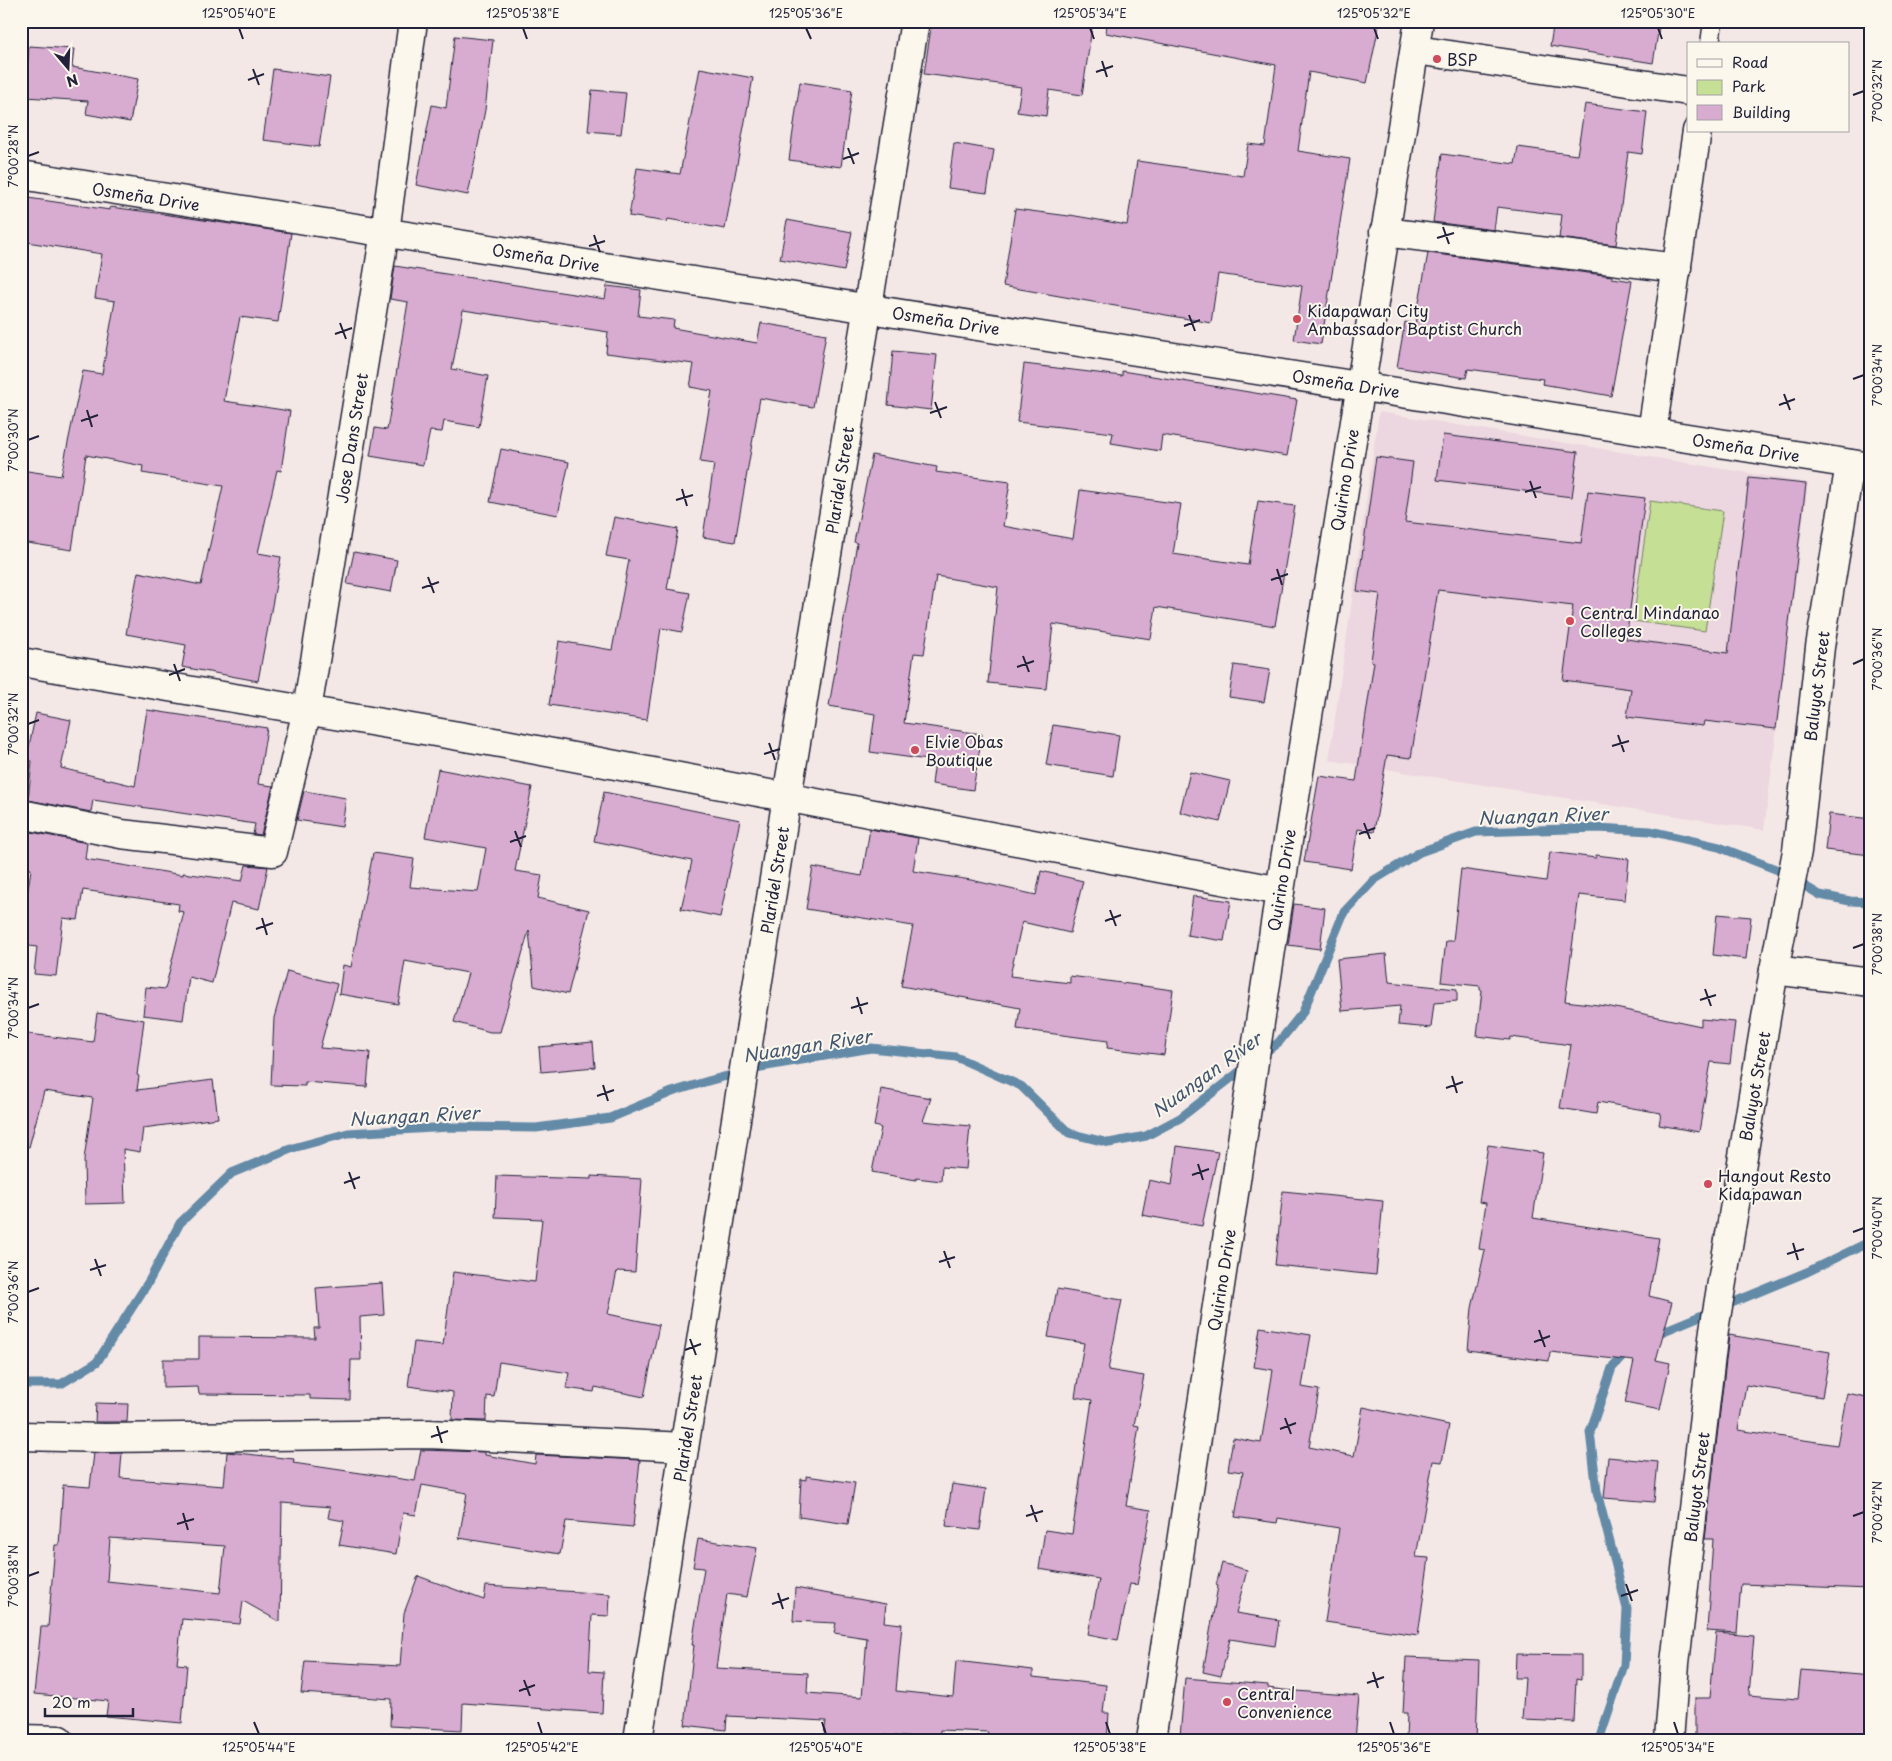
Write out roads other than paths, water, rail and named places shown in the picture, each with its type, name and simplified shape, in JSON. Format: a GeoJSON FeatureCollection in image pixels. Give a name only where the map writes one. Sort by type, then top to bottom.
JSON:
{"type":"FeatureCollection","features":[{"type":"Feature","properties":{"kind":"street","name":"Jose Dans Street"},"geometry":{"type":"LineString","coordinates":[[21,814],[121,834],[273,852],[307,710],[385,232],[413,21]]}},
{"type":"Feature","properties":{"kind":"street","name":"Plaridel Street"},"geometry":{"type":"LineString","coordinates":[[638,1740],[787,797],[915,21]]}},
{"type":"Feature","properties":{"kind":"street","name":"Quirino Drive"},"geometry":{"type":"LineString","coordinates":[[1151,1740],[1280,890],[1384,232],[1416,50],[1419,21]]}},
{"type":"Feature","properties":{"kind":"street"},"geometry":{"type":"LineString","coordinates":[[1416,50],[1687,91]]}},
{"type":"Feature","properties":{"kind":"street"},"geometry":{"type":"LineString","coordinates":[[1652,432],[1697,132]]}},
{"type":"Feature","properties":{"kind":"street","name":"Osmeña Drive"},"geometry":{"type":"LineString","coordinates":[[21,175],[152,198],[868,307],[1861,466]]}},
{"type":"Feature","properties":{"kind":"street"},"geometry":{"type":"LineString","coordinates":[[1384,232],[1677,268]]}},
{"type":"Feature","properties":{"kind":"street","name":"Baluyot Street"},"geometry":{"type":"LineString","coordinates":[[1669,1740],[1675,1663],[1714,1330],[1723,1269],[1774,970],[1797,851],[1820,647],[1861,466]]}},
{"type":"Feature","properties":{"kind":"street"},"geometry":{"type":"LineString","coordinates":[[21,662],[500,743],[1280,890]]}},
{"type":"Feature","properties":{"kind":"street"},"geometry":{"type":"LineString","coordinates":[[1774,970],[1871,982]]}},
{"type":"Feature","properties":{"kind":"street"},"geometry":{"type":"LineString","coordinates":[[21,1436],[106,1438],[429,1434],[684,1447]]}},
{"type":"Feature","properties":{"kind":"street"},"geometry":{"type":"LineString","coordinates":[[21,1738],[59,1740]]}},
{"type":"Feature","properties":{"kind":"lane"},"geometry":{"type":"LineString","coordinates":[[1710,42],[1713,21]]}},
{"type":"Feature","properties":{"kind":"waterway","name":"Nuangan River"},"geometry":{"type":"LineString","coordinates":[[1260,1056],[1279,1042],[1303,1012],[1344,912],[1374,880],[1420,852],[1476,832],[1598,828],[1650,831],[1719,847],[1778,870],[1820,895],[1850,901],[1871,902]]}},
{"type":"Feature","properties":{"kind":"waterway","name":"Nuangan River"},"geometry":{"type":"LineString","coordinates":[[21,1384],[61,1384],[97,1362],[149,1281],[180,1223],[232,1173],[293,1148],[348,1133],[450,1127],[536,1128],[610,1118],[672,1092],[708,1081],[761,1067],[871,1048],[956,1057],[1021,1086],[1069,1133],[1109,1143],[1146,1136],[1180,1118],[1248,1065]]}},
{"type":"Feature","properties":{"kind":"waterway"},"geometry":{"type":"LineString","coordinates":[[1654,1335],[1807,1272],[1871,1241]]}},
{"type":"Feature","properties":{"kind":"waterway"},"geometry":{"type":"LineString","coordinates":[[1599,1740],[1624,1665],[1627,1609],[1597,1492],[1590,1432],[1612,1368],[1628,1351]]}},
{"type":"Feature","properties":{"kind":"place","name":"BSP"},"geometry":{"type":"Point","coordinates":[1437,59]}},
{"type":"Feature","properties":{"kind":"place","name":"Kidapawan City Ambassador Baptist Church"},"geometry":{"type":"Point","coordinates":[1297,319]}},
{"type":"Feature","properties":{"kind":"place","name":"Central Mindanao Colleges"},"geometry":{"type":"Point","coordinates":[1570,621]}},
{"type":"Feature","properties":{"kind":"place","name":"Elvie Obas Boutique"},"geometry":{"type":"Point","coordinates":[915,750]}},
{"type":"Feature","properties":{"kind":"place","name":"Hangout Resto Kidapawan"},"geometry":{"type":"Point","coordinates":[1708,1184]}},
{"type":"Feature","properties":{"kind":"place","name":"Central Convenience"},"geometry":{"type":"Point","coordinates":[1227,1702]}}]}
